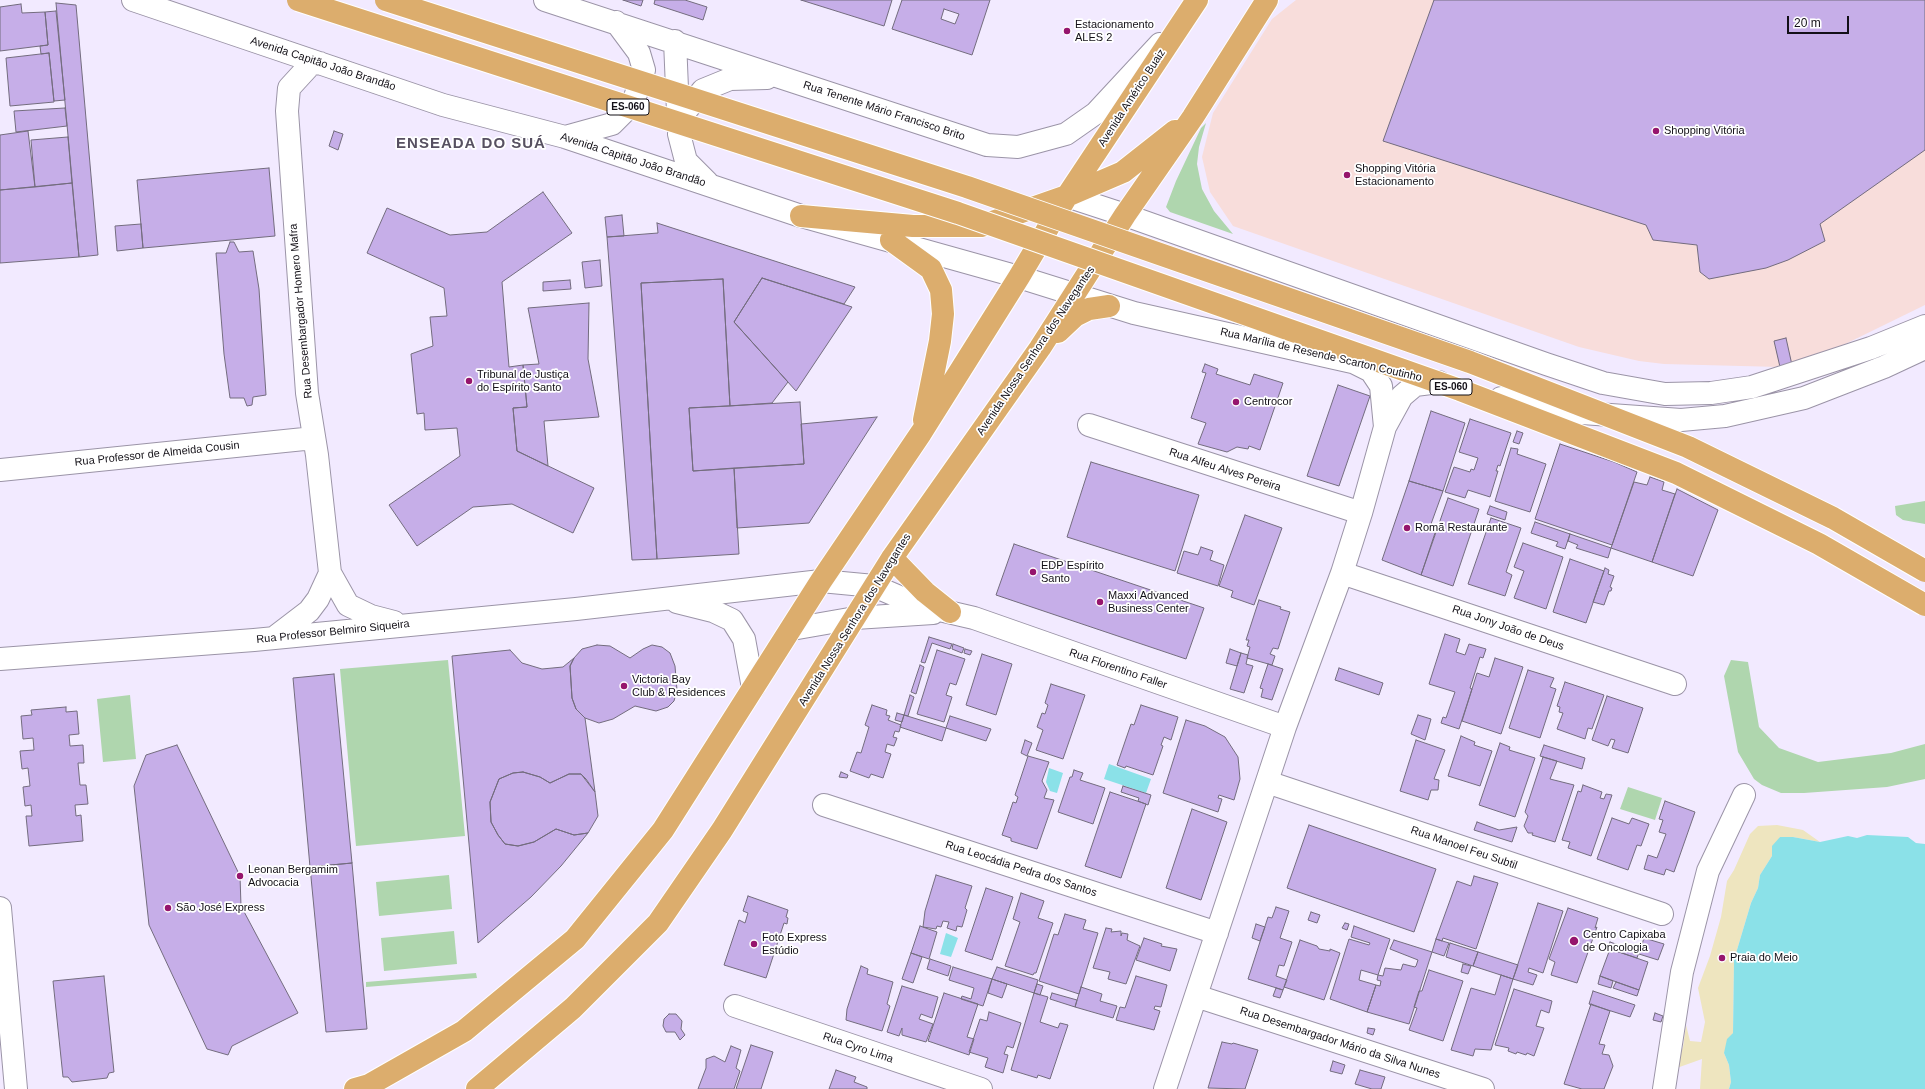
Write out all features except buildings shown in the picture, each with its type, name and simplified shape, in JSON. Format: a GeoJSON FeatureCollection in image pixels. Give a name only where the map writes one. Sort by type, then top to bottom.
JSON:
{"type":"FeatureCollection","features":[{"type":"Feature","properties":{"kind":"main road","name":"ES-060"},"geometry":{"type":"LineString","coordinates":[[298,0],[958,213],[1481,398],[1676,474],[1819,544],[1925,605]]}},
{"type":"Feature","properties":{"kind":"main road","name":"ES-060"},"geometry":{"type":"LineString","coordinates":[[386,0],[967,187],[1470,362],[1631,423],[1695,450],[1833,518],[1925,571]]}},
{"type":"Feature","properties":{"kind":"main road"},"geometry":{"type":"LineString","coordinates":[[801,216],[913,226],[981,226],[1067,196],[1123,172],[1193,117],[1267,0]]}},
{"type":"Feature","properties":{"kind":"main road","name":"Avenida Américo Buaiz"},"geometry":{"type":"LineString","coordinates":[[1067,196],[1191,9]]}},
{"type":"Feature","properties":{"kind":"main road","name":"Avenida Nossa Senhora dos Navegantes"},"geometry":{"type":"LineString","coordinates":[[477,1089],[573,1008],[658,923],[722,830],[892,558],[1040,348],[1125,215],[1193,117]]}},
{"type":"Feature","properties":{"kind":"main road"},"geometry":{"type":"LineString","coordinates":[[355,1089],[370,1084],[464,1031],[575,939],[663,830],[821,581],[921,433],[1019,277],[1067,196]]}},
{"type":"Feature","properties":{"kind":"main road"},"geometry":{"type":"LineString","coordinates":[[891,240],[931,269],[942,290],[943,314],[940,340],[921,433]]}},
{"type":"Feature","properties":{"kind":"main road"},"geometry":{"type":"LineString","coordinates":[[1040,348],[1075,316],[1089,309],[1109,306]]}},
{"type":"Feature","properties":{"kind":"main road"},"geometry":{"type":"LineString","coordinates":[[892,558],[925,592],[950,612]]}},
{"type":"Feature","properties":{"kind":"street","name":"Avenida Capitão João Brandão"},"geometry":{"type":"LineString","coordinates":[[134,0],[443,105],[565,137],[801,216],[1019,277]]}},
{"type":"Feature","properties":{"kind":"street","name":"Rua Tenente Mário Francisco Brito"},"geometry":{"type":"LineString","coordinates":[[545,0],[675,41],[780,78],[987,145],[1018,147],[1066,134],[1096,113],[1191,9]]}},
{"type":"Feature","properties":{"kind":"street"},"geometry":{"type":"LineString","coordinates":[[565,137],[612,124],[633,103],[644,70],[639,53],[616,22]]}},
{"type":"Feature","properties":{"kind":"street"},"geometry":{"type":"LineString","coordinates":[[675,41],[679,134],[686,161],[711,186]]}},
{"type":"Feature","properties":{"kind":"street","name":"Rua Desembargador Homero Mafra"},"geometry":{"type":"LineString","coordinates":[[320,64],[311,64],[289,88],[287,111],[307,394],[326,530],[330,573],[348,605],[370,616],[403,625]]}},
{"type":"Feature","properties":{"kind":"street"},"geometry":{"type":"LineString","coordinates":[[679,134],[684,112],[703,90],[730,79],[780,78]]}},
{"type":"Feature","properties":{"kind":"street"},"geometry":{"type":"LineString","coordinates":[[1067,196],[1125,215],[1560,369],[1603,383],[1665,394],[1711,393],[1752,387],[1865,350],[1925,326]]}},
{"type":"Feature","properties":{"kind":"street","name":"Rua Marília de Resende Scarton Coutinho"},"geometry":{"type":"LineString","coordinates":[[1019,277],[1109,306],[1180,324],[1439,382],[1554,411],[1681,420],[1725,416],[1804,398],[1884,367],[1925,348]]}},
{"type":"Feature","properties":{"kind":"street"},"geometry":{"type":"LineString","coordinates":[[1352,362],[1371,371],[1381,386],[1385,427]]}},
{"type":"Feature","properties":{"kind":"street"},"geometry":{"type":"LineString","coordinates":[[1166,1089],[1285,727],[1342,573],[1361,513],[1385,427],[1402,396],[1414,385],[1439,382]]}},
{"type":"Feature","properties":{"kind":"street","name":"Rua Alfeu Alves Pereira"},"geometry":{"type":"LineString","coordinates":[[1089,426],[1361,513]]}},
{"type":"Feature","properties":{"kind":"street","name":"Rua Professor de Almeida Cousin"},"geometry":{"type":"LineString","coordinates":[[0,470],[314,438]]}},
{"type":"Feature","properties":{"kind":"street"},"geometry":{"type":"LineString","coordinates":[[274,638],[309,611],[318,599],[330,573]]}},
{"type":"Feature","properties":{"kind":"street","name":"Rua Jony João de Deus"},"geometry":{"type":"LineString","coordinates":[[1342,573],[1675,684]]}},
{"type":"Feature","properties":{"kind":"street","name":"Rua Florentino Faller"},"geometry":{"type":"LineString","coordinates":[[821,581],[874,586],[918,605],[974,618],[1285,727]]}},
{"type":"Feature","properties":{"kind":"street","name":"Rua Professor Belmiro Siqueira"},"geometry":{"type":"LineString","coordinates":[[0,659],[274,638],[666,599],[821,581]]}},
{"type":"Feature","properties":{"kind":"street","name":"Rua Professor Belmiro Siqueira"},"geometry":{"type":"LineString","coordinates":[[666,599],[713,612],[732,620],[744,639],[753,688]]}},
{"type":"Feature","properties":{"kind":"street","name":"Rua Florentino Faller"},"geometry":{"type":"LineString","coordinates":[[792,628],[855,618],[950,612]]}},
{"type":"Feature","properties":{"kind":"street","name":"Rua Manoel Feu Subtil"},"geometry":{"type":"LineString","coordinates":[[1267,782],[1662,914]]}},
{"type":"Feature","properties":{"kind":"street"},"geometry":{"type":"LineString","coordinates":[[1664,1089],[1682,972],[1708,871],[1744,795]]}},
{"type":"Feature","properties":{"kind":"street","name":"Rua Leocádia Pedra dos Santos"},"geometry":{"type":"LineString","coordinates":[[824,805],[1217,933]]}},
{"type":"Feature","properties":{"kind":"street"},"geometry":{"type":"LineString","coordinates":[[0,908],[16,1089]]}},
{"type":"Feature","properties":{"kind":"street","name":"Rua Desembargador Mário da Silva Nunes"},"geometry":{"type":"LineString","coordinates":[[1196,996],[1483,1089]]}},
{"type":"Feature","properties":{"kind":"street","name":"Rua Cyro Lima"},"geometry":{"type":"LineString","coordinates":[[735,1006],[981,1089]]}},
{"type":"Feature","properties":{"kind":"shaded area"},"geometry":{"type":"Polygon","coordinates":[[[1296,0],[1925,0],[1925,305],[1833,350],[1780,367],[1664,364],[1639,361],[1579,347],[1233,226],[1210,192],[1202,157],[1213,113],[1272,19],[1296,0]]]}},
{"type":"Feature","properties":{"kind":"shaded area"},"geometry":{"type":"Polygon","coordinates":[[[1206,123],[1199,147],[1197,164],[1202,189],[1214,211],[1233,234],[1170,212],[1166,207],[1176,181],[1201,128],[1206,123]]]}},
{"type":"Feature","properties":{"kind":"shaded area"},"geometry":{"type":"Polygon","coordinates":[[[1925,501],[1925,524],[1903,520],[1896,515],[1895,506],[1925,501]]]}},
{"type":"Feature","properties":{"kind":"shaded area"},"geometry":{"type":"Polygon","coordinates":[[[448,660],[465,836],[356,846],[340,669],[448,660]]]}},
{"type":"Feature","properties":{"kind":"shaded area"},"geometry":{"type":"Polygon","coordinates":[[[1731,660],[1748,662],[1759,727],[1779,748],[1818,762],[1891,753],[1925,744],[1925,779],[1887,787],[1804,793],[1781,793],[1762,785],[1754,779],[1738,752],[1724,676],[1731,660]]]}},
{"type":"Feature","properties":{"kind":"shaded area"},"geometry":{"type":"Polygon","coordinates":[[[130,695],[136,759],[103,762],[97,699],[130,695]]]}},
{"type":"Feature","properties":{"kind":"shaded area"},"geometry":{"type":"Polygon","coordinates":[[[1109,764],[1151,779],[1146,793],[1104,779],[1109,764]]]}},
{"type":"Feature","properties":{"kind":"shaded area"},"geometry":{"type":"Polygon","coordinates":[[[1049,768],[1063,773],[1057,793],[1050,791],[1046,782],[1049,768]]]}},
{"type":"Feature","properties":{"kind":"shaded area"},"geometry":{"type":"Polygon","coordinates":[[[1628,787],[1662,798],[1655,820],[1620,809],[1628,787]]]}},
{"type":"Feature","properties":{"kind":"shaded area"},"geometry":{"type":"Polygon","coordinates":[[[1867,835],[1908,837],[1916,843],[1925,844],[1925,1089],[1729,1089],[1731,1082],[1729,1065],[1724,1053],[1727,1039],[1733,1033],[1734,960],[1751,903],[1758,888],[1760,875],[1772,856],[1772,846],[1780,837],[1793,837],[1820,842],[1848,836],[1857,838],[1867,835]]]}},
{"type":"Feature","properties":{"kind":"shaded area"},"geometry":{"type":"Polygon","coordinates":[[[449,875],[452,909],[379,916],[376,882],[449,875]]]}},
{"type":"Feature","properties":{"kind":"shaded area"},"geometry":{"type":"Polygon","coordinates":[[[454,931],[457,964],[384,971],[381,938],[454,931]]]}},
{"type":"Feature","properties":{"kind":"shaded area"},"geometry":{"type":"Polygon","coordinates":[[[946,933],[958,938],[951,957],[940,954],[946,933]]]}},
{"type":"Feature","properties":{"kind":"shaded area"},"geometry":{"type":"Polygon","coordinates":[[[476,973],[477,978],[366,987],[366,982],[476,973]]]}},
{"type":"Feature","properties":{"kind":"sand","name":"Praia do Meio"},"geometry":{"type":"Polygon","coordinates":[[[1777,825],[1803,830],[1820,842],[1793,837],[1780,837],[1772,856],[1760,875],[1758,888],[1751,903],[1734,960],[1733,1033],[1724,1053],[1729,1065],[1731,1082],[1729,1089],[1700,1089],[1702,1059],[1674,1069],[1683,1047],[1686,1025],[1690,1041],[1701,1042],[1705,1022],[1698,988],[1710,956],[1721,917],[1727,881],[1734,870],[1750,834],[1758,826],[1777,825]]]}},
{"type":"Feature","properties":{"kind":"place","name":"Estacionamento ALES 2"},"geometry":{"type":"Point","coordinates":[1067,31]}},
{"type":"Feature","properties":{"kind":"place","name":"Shopping Vitória"},"geometry":{"type":"Point","coordinates":[1656,131]}},
{"type":"Feature","properties":{"kind":"place","name":"Shopping Vitória Estacionamento"},"geometry":{"type":"Point","coordinates":[1347,175]}},
{"type":"Feature","properties":{"kind":"place","name":"Tribunal de Justiça do Espírito Santo"},"geometry":{"type":"Point","coordinates":[469,381]}},
{"type":"Feature","properties":{"kind":"place","name":"Centrocor"},"geometry":{"type":"Point","coordinates":[1236,402]}},
{"type":"Feature","properties":{"kind":"place","name":"Romã Restaurante"},"geometry":{"type":"Point","coordinates":[1407,528]}},
{"type":"Feature","properties":{"kind":"place","name":"EDP Espírito Santo"},"geometry":{"type":"Point","coordinates":[1033,572]}},
{"type":"Feature","properties":{"kind":"place","name":"Maxxi Advanced Business Center"},"geometry":{"type":"Point","coordinates":[1100,602]}},
{"type":"Feature","properties":{"kind":"place","name":"Victoria Bay Club & Residences"},"geometry":{"type":"Point","coordinates":[624,686]}},
{"type":"Feature","properties":{"kind":"place","name":"Leonan Bergamim Advocacia"},"geometry":{"type":"Point","coordinates":[240,876]}},
{"type":"Feature","properties":{"kind":"place","name":"São José Express"},"geometry":{"type":"Point","coordinates":[168,908]}},
{"type":"Feature","properties":{"kind":"place","name":"Centro Capixaba de Oncologia"},"geometry":{"type":"Point","coordinates":[1574,941]}},
{"type":"Feature","properties":{"kind":"place","name":"Foto Express Estúdio"},"geometry":{"type":"Point","coordinates":[754,944]}},
{"type":"Feature","properties":{"kind":"place","name":"Praia do Meio"},"geometry":{"type":"Point","coordinates":[1722,958]}},
{"type":"Feature","properties":{"kind":"district","name":"ENSEADA DO SUÁ"},"geometry":{"type":"Point","coordinates":[471,144]}}]}
